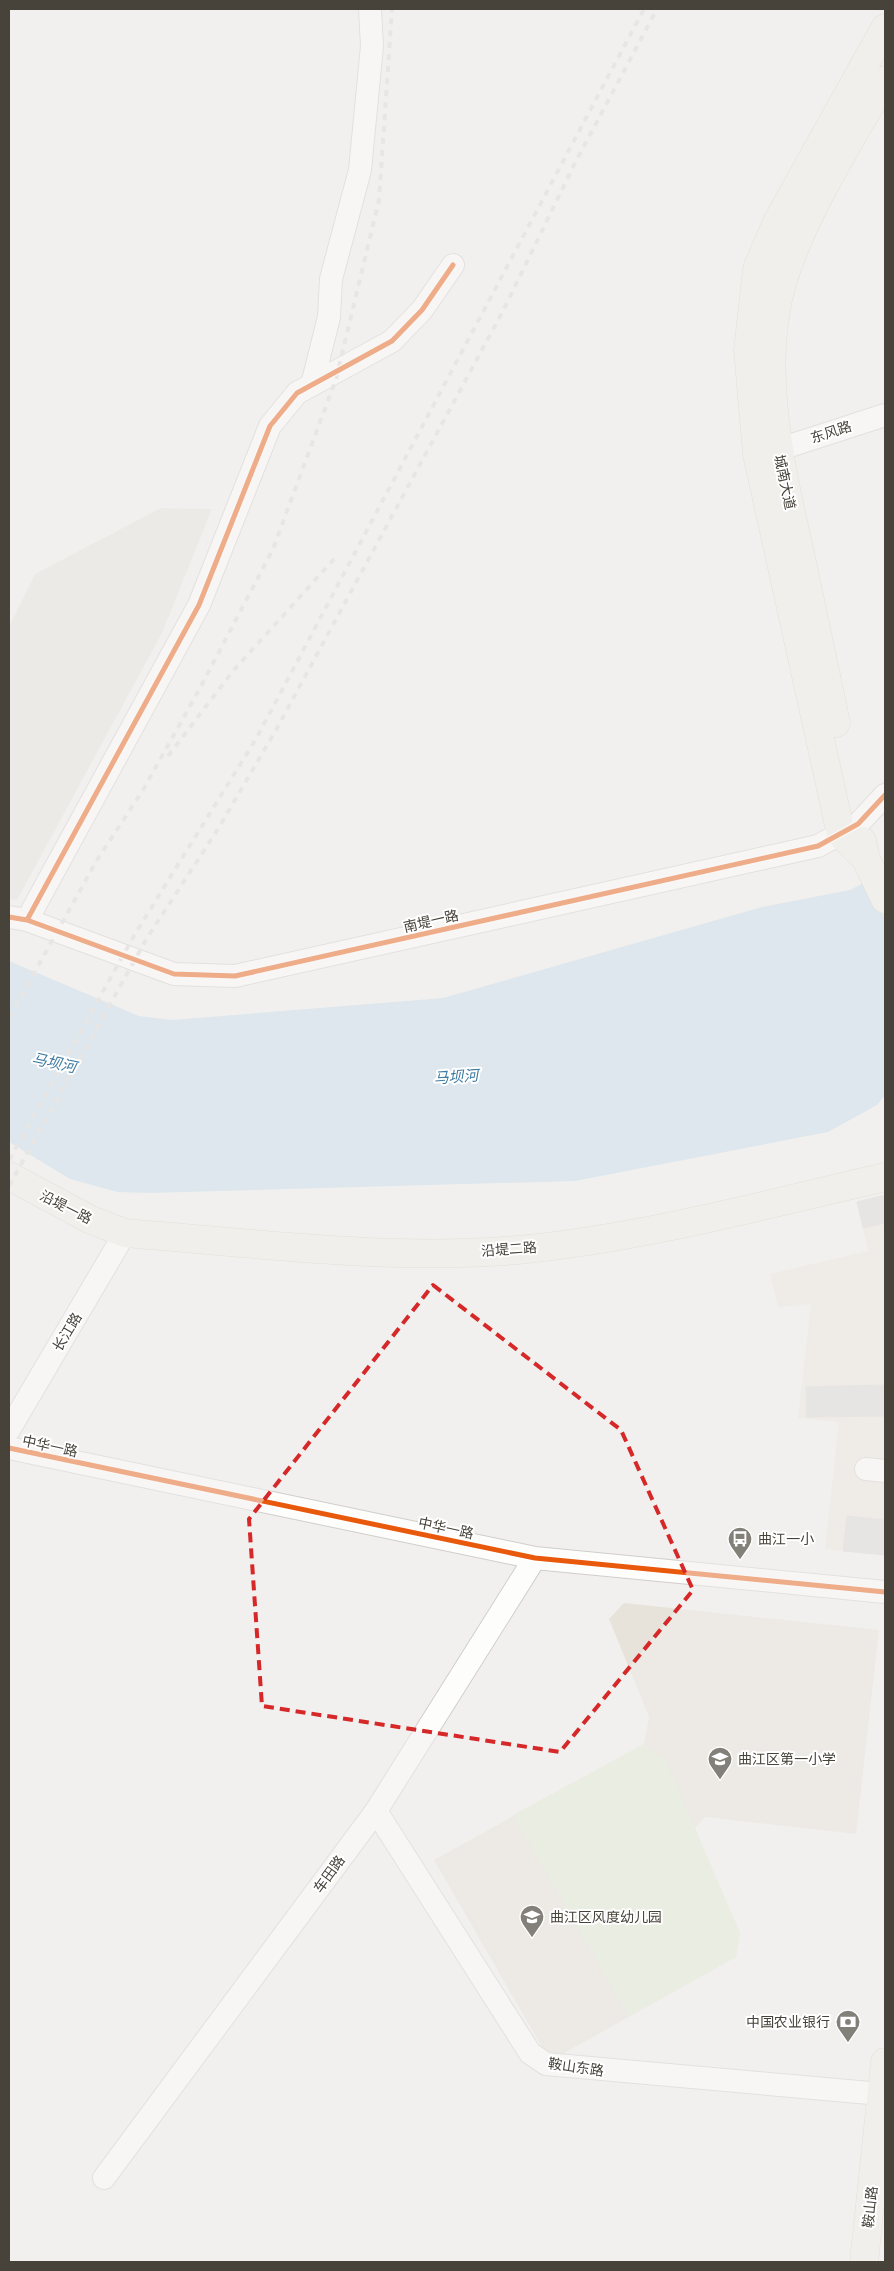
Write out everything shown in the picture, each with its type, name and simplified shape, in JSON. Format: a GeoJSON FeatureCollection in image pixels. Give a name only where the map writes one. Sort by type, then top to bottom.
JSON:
{"type":"FeatureCollection","features":[{"type":"Feature","properties":{"kind":"main road"},"geometry":{"type":"LineString","coordinates":[[850,829],[758,454],[748,350],[757,269],[777,222],[885,28]]}},
{"type":"Feature","properties":{"kind":"main road","name":"城南大道"},"geometry":{"type":"LineString","coordinates":[[885,80],[802,230],[784,278],[775,316],[773,403],[777,450],[850,829],[885,899]]}},
{"type":"Feature","properties":{"kind":"main road","name":"沿堤一路"},"geometry":{"type":"LineString","coordinates":[[9,1176],[90,1220],[125,1233]]}},
{"type":"Feature","properties":{"kind":"main road","name":"沿堤二路"},"geometry":{"type":"LineString","coordinates":[[125,1233],[375,1252],[516,1250],[586,1243],[646,1233],[885,1177]]}},
{"type":"Feature","properties":{"kind":"main road","name":"鞍山路"},"geometry":{"type":"LineString","coordinates":[[864,2262],[885,2062]]}},
{"type":"Feature","properties":{"kind":"street"},"geometry":{"type":"LineString","coordinates":[[312,385],[329,317],[331,280],[360,170],[372,46],[370,9]]}},
{"type":"Feature","properties":{"kind":"street"},"geometry":{"type":"LineString","coordinates":[[18,918],[198,605],[270,426],[297,393],[392,340],[422,310],[454,265]]}},
{"type":"Feature","properties":{"kind":"street","name":"东风路"},"geometry":{"type":"LineString","coordinates":[[777,450],[885,415]]}},
{"type":"Feature","properties":{"kind":"street","name":"南堤一路"},"geometry":{"type":"LineString","coordinates":[[18,918],[174,974],[235,976],[818,846],[850,829],[885,796]]}},
{"type":"Feature","properties":{"kind":"street","name":"长江路"},"geometry":{"type":"LineString","coordinates":[[9,1430],[125,1233]]}},
{"type":"Feature","properties":{"kind":"street","name":"中华一路"},"geometry":{"type":"LineString","coordinates":[[9,1448],[535,1558],[885,1592]]}},
{"type":"Feature","properties":{"kind":"street","name":"车田路"},"geometry":{"type":"LineString","coordinates":[[104,2178],[376,1811],[535,1558]]}},
{"type":"Feature","properties":{"kind":"street","name":"鞍山东路"},"geometry":{"type":"LineString","coordinates":[[376,1811],[530,2053],[538,2060],[554,2066],[882,2094]]}},
{"type":"Feature","properties":{"kind":"highlighted area"},"geometry":{"type":"Polygon","coordinates":[[[433,1285],[621,1430],[693,1590],[560,1752],[262,1706],[249,1519],[433,1285]]]}},
{"type":"Feature","properties":{"kind":"shaded area"},"geometry":{"type":"Polygon","coordinates":[[[161,508],[212,509],[162,633],[17,900],[9,899],[9,627],[35,574],[161,508]]]}},
{"type":"Feature","properties":{"kind":"shaded area"},"geometry":{"type":"Polygon","coordinates":[[[885,1195],[885,1555],[825,1549],[839,1422],[798,1418],[811,1304],[778,1307],[770,1274],[868,1251],[857,1202],[885,1195]]]}},
{"type":"Feature","properties":{"kind":"shaded area","name":"曲江区第一小学"},"geometry":{"type":"Polygon","coordinates":[[[624,1603],[879,1630],[856,1834],[705,1817],[695,1828],[740,1933],[736,1957],[550,2061],[434,1860],[644,1744],[649,1717],[609,1619],[624,1603]]]}},
{"type":"Feature","properties":{"kind":"green space"},"geometry":{"type":"Polygon","coordinates":[[[644,1744],[666,1762],[740,1933],[736,1957],[629,2016],[513,1815],[644,1744]]]}},
{"type":"Feature","properties":{"kind":"water","name":"马坝河"},"geometry":{"type":"Polygon","coordinates":[[[885,872],[885,1095],[877,1105],[828,1132],[575,1181],[151,1193],[117,1192],[70,1179],[9,1142],[9,961],[139,1016],[172,1020],[443,998],[762,907],[850,890],[885,872]]]}},
{"type":"Feature","properties":{"kind":"building"},"geometry":{"type":"Polygon","coordinates":[[[885,1195],[885,1223],[863,1228],[857,1202],[885,1195]]]}},
{"type":"Feature","properties":{"kind":"building"},"geometry":{"type":"Polygon","coordinates":[[[885,1385],[885,1416],[807,1417],[806,1387],[885,1385]]]}},
{"type":"Feature","properties":{"kind":"building"},"geometry":{"type":"Polygon","coordinates":[[[847,1516],[885,1520],[885,1555],[843,1551],[847,1516]]]}},
{"type":"Feature","properties":{"kind":"railway"},"geometry":{"type":"LineString","coordinates":[[9,1018],[97,860],[143,790],[199,690],[273,549],[336,379],[379,200],[392,9]]}},
{"type":"Feature","properties":{"kind":"railway"},"geometry":{"type":"LineString","coordinates":[[9,1160],[135,934],[256,739],[644,9]]}},
{"type":"Feature","properties":{"kind":"railway"},"geometry":{"type":"LineString","coordinates":[[9,1186],[147,938],[218,829],[276,730],[502,313],[576,161],[657,9]]}},
{"type":"Feature","properties":{"kind":"railway"},"geometry":{"type":"LineString","coordinates":[[168,756],[233,671],[334,559]]}},
{"type":"Feature","properties":{"kind":"cycle path"},"geometry":{"type":"LineString","coordinates":[[27,920],[199,605],[270,426],[297,393],[392,341],[422,310],[453,265]]}},
{"type":"Feature","properties":{"kind":"cycle path"},"geometry":{"type":"LineString","coordinates":[[9,917],[27,920],[174,974],[235,976],[818,846],[858,824],[885,795]]}},
{"type":"Feature","properties":{"kind":"cycle path"},"geometry":{"type":"LineString","coordinates":[[9,1448],[535,1558],[885,1592]]}},
{"type":"Feature","properties":{"kind":"place","name":"曲江一小"},"geometry":{"type":"Point","coordinates":[740,1560]}},
{"type":"Feature","properties":{"kind":"place","name":"曲江区第一小学"},"geometry":{"type":"Point","coordinates":[720,1780]}},
{"type":"Feature","properties":{"kind":"place","name":"曲江区风度幼儿园"},"geometry":{"type":"Point","coordinates":[532,1938]}},
{"type":"Feature","properties":{"kind":"place","name":"中国农业银行"},"geometry":{"type":"Point","coordinates":[848,2043]}}]}
